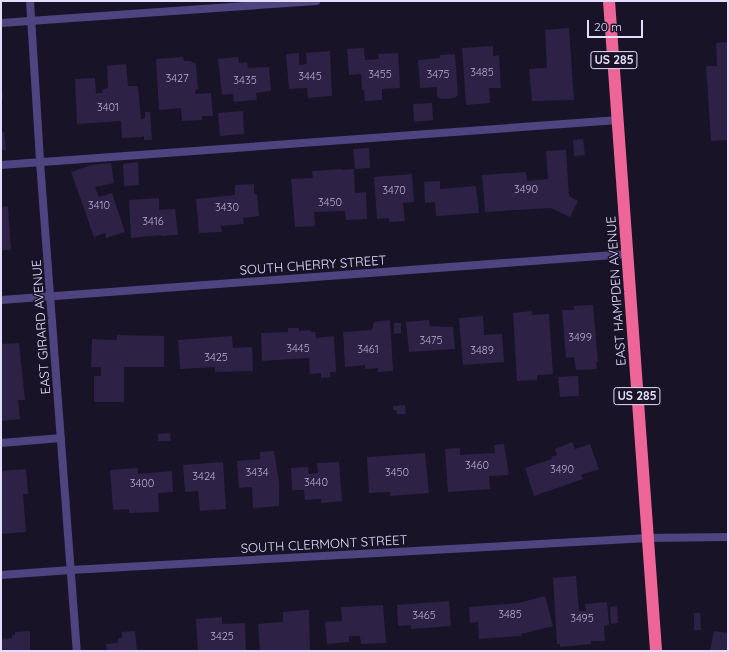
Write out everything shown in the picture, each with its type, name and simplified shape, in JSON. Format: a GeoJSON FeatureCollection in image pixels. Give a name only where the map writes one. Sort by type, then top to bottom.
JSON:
{"type":"FeatureCollection","features":[{"type":"Feature","properties":{"kind":"highway","name":"EAST HAMPDEN AVENUE"},"geometry":{"type":"LineString","coordinates":[[609,1],[626,254],[656,651]]}},
{"type":"Feature","properties":{"kind":"street","name":"EAST GIRARD AVENUE"},"geometry":{"type":"LineString","coordinates":[[30,1],[40,162],[77,651]]}},
{"type":"Feature","properties":{"kind":"street"},"geometry":{"type":"LineString","coordinates":[[1,23],[316,1]]}},
{"type":"Feature","properties":{"kind":"street"},"geometry":{"type":"LineString","coordinates":[[1,165],[618,120]]}},
{"type":"Feature","properties":{"kind":"street","name":"SOUTH CHERRY STREET"},"geometry":{"type":"LineString","coordinates":[[1,300],[626,254]]}},
{"type":"Feature","properties":{"kind":"street"},"geometry":{"type":"LineString","coordinates":[[1,443],[61,438]]}},
{"type":"Feature","properties":{"kind":"street","name":"SOUTH CLERMONT STREET"},"geometry":{"type":"LineString","coordinates":[[1,575],[648,538],[728,537]]}},
{"type":"Feature","properties":{"kind":"building"},"geometry":{"type":"Polygon","coordinates":[[[569,28],[574,100],[532,101],[529,69],[547,68],[545,30],[569,28]]]}},
{"type":"Feature","properties":{"kind":"building"},"geometry":{"type":"Polygon","coordinates":[[[728,42],[728,140],[711,141],[706,66],[717,66],[716,43],[728,42]]]}},
{"type":"Feature","properties":{"kind":"building"},"geometry":{"type":"Polygon","coordinates":[[[493,46],[493,56],[499,55],[501,88],[489,88],[490,103],[466,105],[462,48],[493,46]]]}},
{"type":"Feature","properties":{"kind":"building"},"geometry":{"type":"Polygon","coordinates":[[[364,48],[365,60],[379,59],[378,54],[398,53],[400,88],[382,89],[382,100],[365,101],[364,90],[362,90],[361,74],[349,75],[347,49],[364,48]]]}},
{"type":"Feature","properties":{"kind":"building"},"geometry":{"type":"Polygon","coordinates":[[[330,51],[332,96],[308,98],[307,88],[289,89],[286,54],[299,53],[299,65],[307,64],[306,53],[330,51]]]}},
{"type":"Feature","properties":{"kind":"building"},"geometry":{"type":"Polygon","coordinates":[[[455,54],[458,95],[454,98],[442,99],[437,97],[437,87],[420,88],[418,60],[440,58],[440,55],[455,54]]]}},
{"type":"Feature","properties":{"kind":"building"},"geometry":{"type":"Polygon","coordinates":[[[183,57],[184,61],[190,61],[196,64],[198,89],[195,90],[195,94],[211,93],[213,116],[202,116],[202,120],[182,121],[181,108],[159,110],[156,59],[183,57]]]}},
{"type":"Feature","properties":{"kind":"building"},"geometry":{"type":"Polygon","coordinates":[[[238,57],[239,63],[247,62],[248,68],[269,67],[271,91],[256,93],[257,100],[234,102],[233,94],[222,95],[218,59],[238,57]]]}},
{"type":"Feature","properties":{"kind":"building"},"geometry":{"type":"Polygon","coordinates":[[[126,64],[128,86],[138,86],[141,119],[145,118],[145,112],[150,112],[152,140],[144,140],[144,135],[142,137],[122,138],[121,121],[77,124],[75,79],[95,78],[96,93],[103,93],[102,90],[108,88],[107,66],[126,64]]]}},
{"type":"Feature","properties":{"kind":"building"},"geometry":{"type":"Polygon","coordinates":[[[1,81],[3,99],[1,99],[1,81]]]}},
{"type":"Feature","properties":{"kind":"building"},"geometry":{"type":"Polygon","coordinates":[[[432,103],[433,120],[414,122],[413,104],[432,103]]]}},
{"type":"Feature","properties":{"kind":"building"},"geometry":{"type":"Polygon","coordinates":[[[243,111],[244,134],[220,136],[218,113],[243,111]]]}},
{"type":"Feature","properties":{"kind":"building"},"geometry":{"type":"Polygon","coordinates":[[[1,132],[4,132],[6,150],[1,150],[1,132]]]}},
{"type":"Feature","properties":{"kind":"building"},"geometry":{"type":"Polygon","coordinates":[[[583,139],[585,155],[574,156],[573,140],[583,139]]]}},
{"type":"Feature","properties":{"kind":"building"},"geometry":{"type":"Polygon","coordinates":[[[369,148],[370,168],[355,169],[353,149],[369,148]]]}},
{"type":"Feature","properties":{"kind":"building"},"geometry":{"type":"Polygon","coordinates":[[[566,150],[569,196],[578,201],[570,217],[551,208],[485,212],[482,175],[526,172],[527,181],[548,179],[546,151],[566,150]]]}},
{"type":"Feature","properties":{"kind":"building"},"geometry":{"type":"Polygon","coordinates":[[[138,162],[139,185],[124,186],[123,164],[138,162]]]}},
{"type":"Feature","properties":{"kind":"building"},"geometry":{"type":"Polygon","coordinates":[[[111,163],[114,183],[95,187],[99,197],[112,193],[125,232],[106,238],[105,233],[94,237],[71,172],[91,165],[111,163]]]}},
{"type":"Feature","properties":{"kind":"building"},"geometry":{"type":"Polygon","coordinates":[[[354,169],[355,193],[366,192],[367,219],[346,220],[345,211],[314,212],[315,226],[295,227],[291,179],[313,178],[312,171],[354,169]]]}},
{"type":"Feature","properties":{"kind":"building"},"geometry":{"type":"Polygon","coordinates":[[[412,174],[414,202],[403,203],[405,221],[389,222],[389,218],[377,219],[374,177],[412,174]]]}},
{"type":"Feature","properties":{"kind":"building"},"geometry":{"type":"Polygon","coordinates":[[[440,181],[440,189],[476,186],[479,213],[436,216],[435,202],[425,203],[424,182],[440,181]]]}},
{"type":"Feature","properties":{"kind":"building"},"geometry":{"type":"Polygon","coordinates":[[[254,184],[254,194],[257,194],[259,216],[243,218],[244,224],[221,226],[222,232],[199,233],[196,199],[235,195],[235,185],[254,184]]]}},
{"type":"Feature","properties":{"kind":"building"},"geometry":{"type":"Polygon","coordinates":[[[159,198],[159,210],[175,209],[178,235],[131,238],[129,200],[159,198]]]}},
{"type":"Feature","properties":{"kind":"building"},"geometry":{"type":"Polygon","coordinates":[[[8,206],[11,250],[1,250],[1,207],[8,206]]]}},
{"type":"Feature","properties":{"kind":"building"},"geometry":{"type":"Polygon","coordinates":[[[593,305],[598,362],[596,362],[597,369],[576,370],[574,357],[566,358],[562,310],[574,310],[574,306],[593,305]]]}},
{"type":"Feature","properties":{"kind":"building"},"geometry":{"type":"Polygon","coordinates":[[[532,311],[532,315],[549,314],[553,374],[537,375],[537,380],[517,381],[513,313],[532,311]]]}},
{"type":"Feature","properties":{"kind":"building"},"geometry":{"type":"Polygon","coordinates":[[[483,316],[484,335],[502,334],[504,362],[463,365],[459,318],[483,316]]]}},
{"type":"Feature","properties":{"kind":"building"},"geometry":{"type":"Polygon","coordinates":[[[390,320],[393,371],[378,372],[378,368],[365,369],[365,365],[345,367],[343,332],[372,330],[374,322],[390,320]]]}},
{"type":"Feature","properties":{"kind":"building"},"geometry":{"type":"Polygon","coordinates":[[[429,320],[430,326],[453,327],[455,349],[409,352],[406,322],[429,320]]]}},
{"type":"Feature","properties":{"kind":"building"},"geometry":{"type":"Polygon","coordinates":[[[394,323],[401,323],[401,333],[394,334],[394,323]]]}},
{"type":"Feature","properties":{"kind":"building"},"geometry":{"type":"Polygon","coordinates":[[[288,328],[299,328],[299,331],[310,330],[310,332],[315,332],[316,338],[334,336],[336,372],[330,372],[330,377],[321,378],[321,373],[310,374],[309,358],[262,361],[261,333],[288,332],[288,328]]]}},
{"type":"Feature","properties":{"kind":"building"},"geometry":{"type":"Polygon","coordinates":[[[117,335],[164,336],[164,367],[124,367],[124,402],[94,402],[94,376],[101,376],[101,367],[91,367],[92,339],[117,340],[117,335]]]}},
{"type":"Feature","properties":{"kind":"building"},"geometry":{"type":"Polygon","coordinates":[[[232,336],[233,348],[252,347],[253,371],[215,372],[215,367],[180,369],[178,340],[232,336]]]}},
{"type":"Feature","properties":{"kind":"building"},"geometry":{"type":"Polygon","coordinates":[[[19,343],[25,400],[18,400],[20,419],[1,421],[1,344],[19,343]]]}},
{"type":"Feature","properties":{"kind":"building"},"geometry":{"type":"Polygon","coordinates":[[[578,376],[579,396],[560,397],[558,377],[578,376]]]}},
{"type":"Feature","properties":{"kind":"building"},"geometry":{"type":"Polygon","coordinates":[[[405,405],[406,414],[397,414],[396,410],[393,410],[393,406],[405,405]]]}},
{"type":"Feature","properties":{"kind":"building"},"geometry":{"type":"Polygon","coordinates":[[[170,433],[171,441],[158,441],[158,434],[170,433]]]}},
{"type":"Feature","properties":{"kind":"building"},"geometry":{"type":"Polygon","coordinates":[[[572,442],[575,449],[590,444],[599,469],[581,475],[583,479],[534,496],[525,468],[552,459],[551,457],[557,455],[555,449],[572,442]]]}},
{"type":"Feature","properties":{"kind":"building"},"geometry":{"type":"Polygon","coordinates":[[[504,444],[509,475],[489,476],[490,489],[448,492],[445,449],[460,448],[460,455],[495,453],[494,445],[504,444]]]}},
{"type":"Feature","properties":{"kind":"building"},"geometry":{"type":"Polygon","coordinates":[[[274,451],[279,483],[279,506],[253,508],[252,487],[239,488],[237,461],[260,459],[260,452],[274,451]]]}},
{"type":"Feature","properties":{"kind":"building"},"geometry":{"type":"Polygon","coordinates":[[[425,453],[429,493],[390,496],[390,492],[369,493],[367,457],[425,453]]]}},
{"type":"Feature","properties":{"kind":"building"},"geometry":{"type":"Polygon","coordinates":[[[223,462],[226,509],[200,511],[198,491],[185,492],[183,465],[223,462]]]}},
{"type":"Feature","properties":{"kind":"building"},"geometry":{"type":"Polygon","coordinates":[[[339,462],[342,501],[321,503],[321,499],[305,500],[304,490],[292,490],[291,468],[308,467],[309,474],[318,473],[317,463],[339,462]]]}},
{"type":"Feature","properties":{"kind":"building"},"geometry":{"type":"Polygon","coordinates":[[[138,468],[138,474],[172,471],[173,492],[158,493],[159,512],[129,513],[129,509],[113,510],[110,470],[138,468]]]}},
{"type":"Feature","properties":{"kind":"building"},"geometry":{"type":"Polygon","coordinates":[[[26,469],[28,494],[23,494],[26,532],[1,534],[1,471],[26,469]]]}},
{"type":"Feature","properties":{"kind":"building"},"geometry":{"type":"Polygon","coordinates":[[[576,576],[579,611],[586,611],[585,604],[607,602],[609,625],[604,626],[605,641],[591,641],[591,644],[560,647],[560,644],[557,644],[553,578],[576,576]]]}},
{"type":"Feature","properties":{"kind":"building"},"geometry":{"type":"Polygon","coordinates":[[[545,596],[553,626],[521,634],[522,636],[479,639],[478,622],[470,623],[469,607],[519,603],[545,596]]]}},
{"type":"Feature","properties":{"kind":"building"},"geometry":{"type":"Polygon","coordinates":[[[449,601],[451,626],[411,629],[411,625],[398,626],[397,605],[449,601]]]}},
{"type":"Feature","properties":{"kind":"building"},"geometry":{"type":"Polygon","coordinates":[[[383,605],[386,643],[361,644],[360,636],[349,636],[349,642],[327,644],[325,622],[342,621],[341,607],[383,605]]]}},
{"type":"Feature","properties":{"kind":"building"},"geometry":{"type":"Polygon","coordinates":[[[617,606],[618,623],[611,624],[610,607],[617,606]]]}},
{"type":"Feature","properties":{"kind":"building"},"geometry":{"type":"Polygon","coordinates":[[[309,610],[310,651],[260,651],[258,624],[283,622],[283,612],[309,610]]]}},
{"type":"Feature","properties":{"kind":"building"},"geometry":{"type":"Polygon","coordinates":[[[694,613],[700,613],[701,630],[694,630],[694,613]]]}},
{"type":"Feature","properties":{"kind":"building"},"geometry":{"type":"Polygon","coordinates":[[[222,617],[222,624],[245,623],[246,651],[198,651],[196,619],[222,617]]]}},
{"type":"Feature","properties":{"kind":"building"},"geometry":{"type":"Polygon","coordinates":[[[30,631],[30,651],[1,651],[1,639],[12,638],[12,635],[15,635],[15,632],[30,631]]]}},
{"type":"Feature","properties":{"kind":"building"},"geometry":{"type":"Polygon","coordinates":[[[135,631],[137,651],[107,651],[106,644],[118,643],[118,638],[122,638],[122,632],[135,631]]]}},
{"type":"Feature","properties":{"kind":"building"},"geometry":{"type":"Polygon","coordinates":[[[714,631],[728,633],[728,651],[710,651],[714,631]]]}}]}
